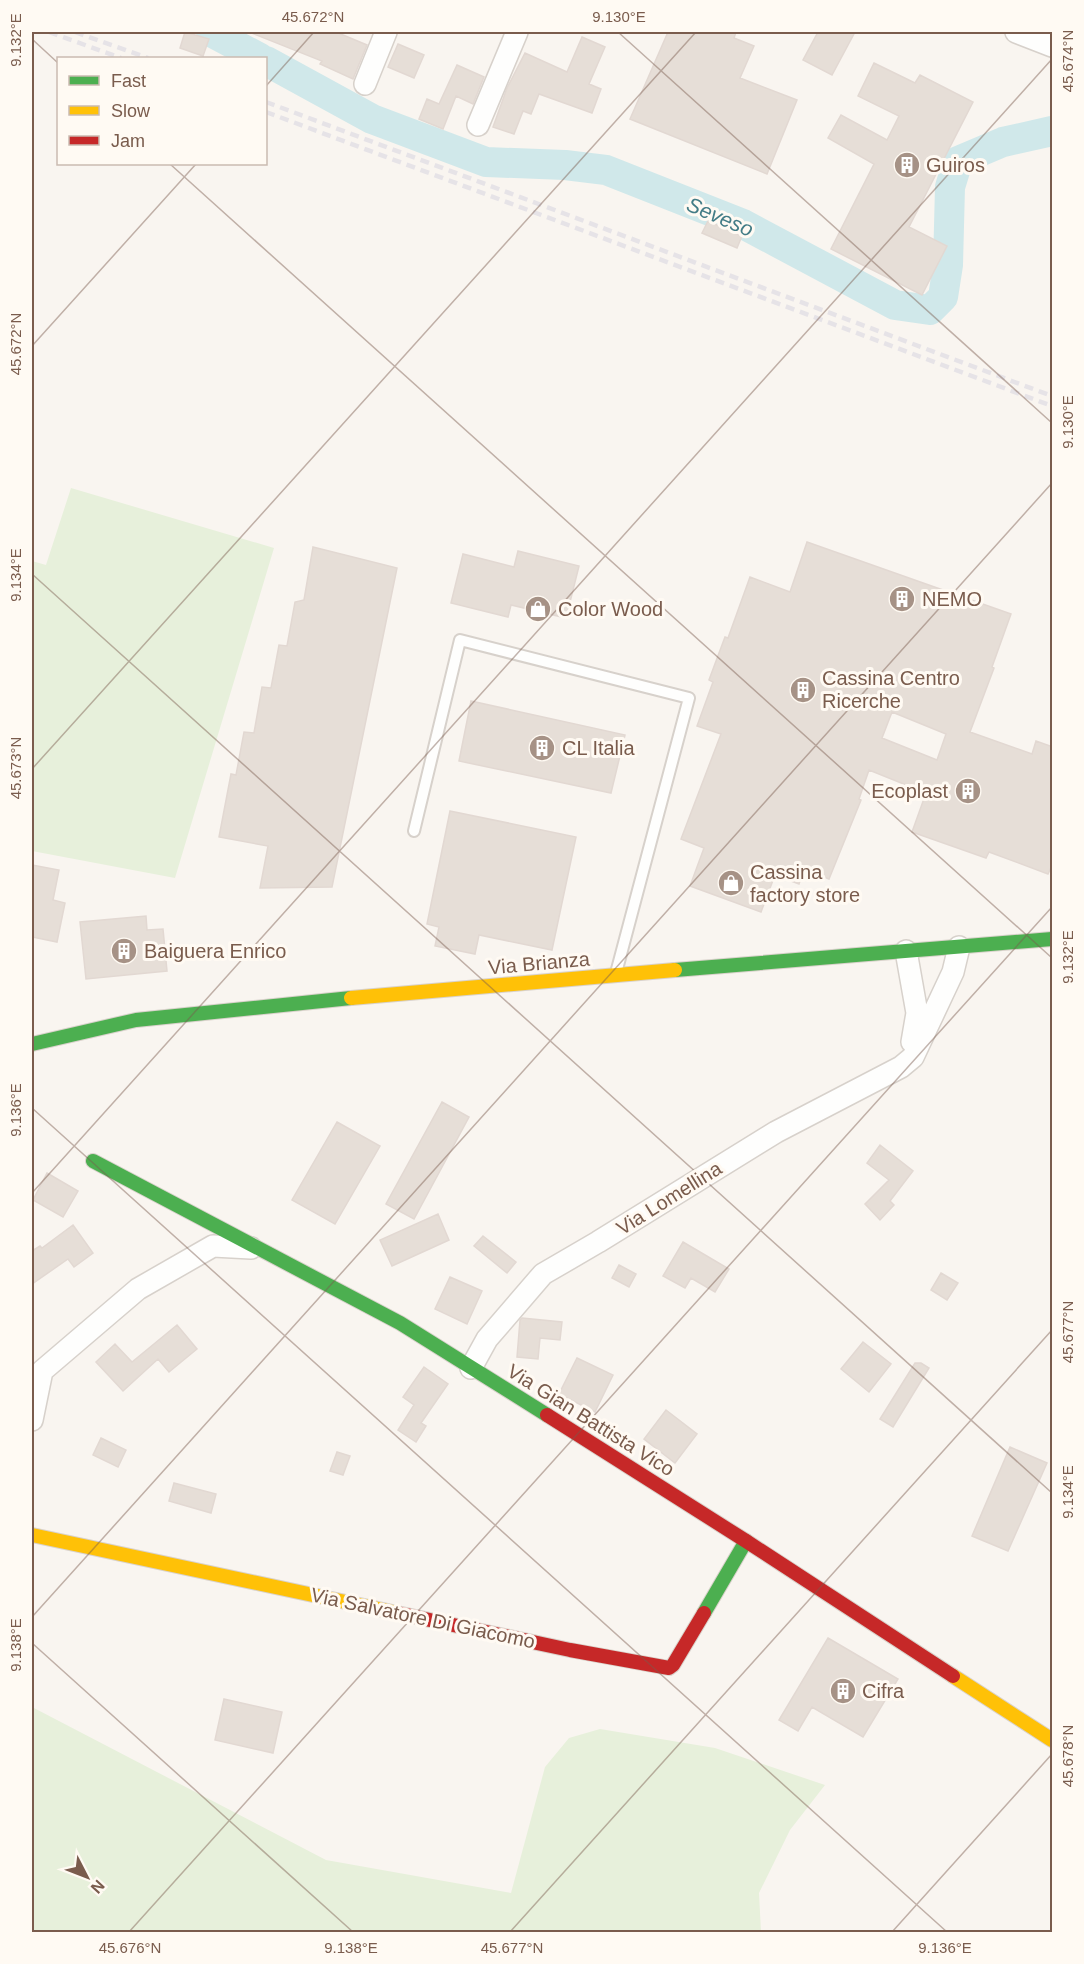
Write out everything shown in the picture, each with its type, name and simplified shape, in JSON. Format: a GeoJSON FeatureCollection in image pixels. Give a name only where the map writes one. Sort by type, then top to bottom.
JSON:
{"type":"FeatureCollection","features":[{"type":"Feature","properties":{"kind":"street"},"geometry":{"type":"LineString","coordinates":[[364,84],[386,32]]}},
{"type":"Feature","properties":{"kind":"street"},"geometry":{"type":"LineString","coordinates":[[478,125],[517,32]]}},
{"type":"Feature","properties":{"kind":"street"},"geometry":{"type":"LineString","coordinates":[[1016,32],[1053,46]]}},
{"type":"Feature","properties":{"kind":"street","name":"Via Brianza"},"geometry":{"type":"LineString","coordinates":[[32,1044],[136,1020],[390,994],[1053,939]]}},
{"type":"Feature","properties":{"kind":"street","name":"Via Lomellina"},"geometry":{"type":"LineString","coordinates":[[471,1368],[487,1339],[543,1274],[776,1132],[901,1067],[913,1057],[953,972],[959,947]]}},
{"type":"Feature","properties":{"kind":"street"},"geometry":{"type":"LineString","coordinates":[[901,1067],[912,1046],[916,1013],[906,951]]}},
{"type":"Feature","properties":{"kind":"street","name":"Via Gian Battista Vico"},"geometry":{"type":"LineString","coordinates":[[93,1161],[400,1323],[746,1541],[1053,1740]]}},
{"type":"Feature","properties":{"kind":"street"},"geometry":{"type":"LineString","coordinates":[[32,1420],[42,1371],[138,1289],[213,1246],[258,1248]]}},
{"type":"Feature","properties":{"kind":"street","name":"Via Salvatore Di Giacomo"},"geometry":{"type":"LineString","coordinates":[[32,1535],[570,1650],[669,1668],[673,1665],[746,1541]]}},
{"type":"Feature","properties":{"kind":"lane"},"geometry":{"type":"LineString","coordinates":[[414,831],[460,640],[689,698],[615,976]]}},
{"type":"Feature","properties":{"kind":"green space"},"geometry":{"type":"Polygon","coordinates":[[[71,488],[274,548],[175,878],[32,851],[32,561],[46,565],[71,488]]]}},
{"type":"Feature","properties":{"kind":"green space"},"geometry":{"type":"Polygon","coordinates":[[[32,1707],[326,1860],[511,1893],[545,1767],[569,1738],[600,1729],[715,1748],[825,1785],[790,1830],[759,1893],[761,1932],[32,1932],[32,1707]]]}},
{"type":"Feature","properties":{"kind":"building"},"geometry":{"type":"Polygon","coordinates":[[[185,32],[209,39],[203,56],[180,48],[185,32]]]}},
{"type":"Feature","properties":{"kind":"building"},"geometry":{"type":"Polygon","coordinates":[[[249,32],[336,32],[367,45],[353,79],[320,64],[322,61],[249,32]]]}},
{"type":"Feature","properties":{"kind":"building"},"geometry":{"type":"Polygon","coordinates":[[[668,32],[736,32],[734,38],[754,46],[740,78],[797,100],[767,174],[630,119],[668,32]]]}},
{"type":"Feature","properties":{"kind":"building"},"geometry":{"type":"Polygon","coordinates":[[[818,32],[855,32],[832,75],[803,60],[818,32]]]}},
{"type":"Feature","properties":{"kind":"building"},"geometry":{"type":"Polygon","coordinates":[[[582,37],[605,47],[589,84],[601,89],[592,113],[539,94],[531,114],[523,111],[514,134],[493,127],[507,88],[525,53],[567,72],[582,37]]]}},
{"type":"Feature","properties":{"kind":"building"},"geometry":{"type":"Polygon","coordinates":[[[398,44],[424,55],[414,78],[388,67],[398,44]]]}},
{"type":"Feature","properties":{"kind":"building","name":"Guiros"},"geometry":{"type":"Polygon","coordinates":[[[874,63],[915,83],[920,75],[973,102],[909,227],[947,246],[922,295],[831,249],[874,164],[828,138],[841,115],[887,140],[899,116],[858,96],[874,63]]]}},
{"type":"Feature","properties":{"kind":"building"},"geometry":{"type":"Polygon","coordinates":[[[457,65],[484,77],[473,104],[456,96],[443,129],[419,119],[427,99],[439,104],[457,65]]]}},
{"type":"Feature","properties":{"kind":"building"},"geometry":{"type":"Polygon","coordinates":[[[708,221],[742,236],[737,248],[702,233],[708,221]]]}},
{"type":"Feature","properties":{"kind":"building"},"geometry":{"type":"Polygon","coordinates":[[[807,542],[1011,614],[970,732],[1032,754],[1036,741],[1053,747],[1053,863],[1048,874],[989,852],[986,858],[912,832],[926,793],[869,770],[859,799],[861,800],[829,879],[804,869],[799,884],[775,875],[761,912],[690,886],[704,848],[681,839],[721,734],[697,726],[713,682],[709,680],[725,637],[728,638],[750,577],[790,592],[807,542]],[[892,712],[882,738],[937,760],[946,734],[892,712]]]}},
{"type":"Feature","properties":{"kind":"building"},"geometry":{"type":"Polygon","coordinates":[[[313,547],[397,568],[332,887],[260,888],[268,846],[219,837],[231,774],[236,775],[244,732],[254,733],[262,687],[271,688],[279,645],[287,646],[295,602],[304,600],[313,547]]]}},
{"type":"Feature","properties":{"kind":"building"},"geometry":{"type":"Polygon","coordinates":[[[518,551],[579,566],[566,618],[511,605],[508,617],[451,603],[463,554],[514,567],[518,551]]]}},
{"type":"Feature","properties":{"kind":"building","name":"CL Italia"},"geometry":{"type":"Polygon","coordinates":[[[471,701],[625,735],[611,793],[459,761],[471,701]]]}},
{"type":"Feature","properties":{"kind":"building"},"geometry":{"type":"Polygon","coordinates":[[[450,811],[576,837],[552,950],[479,935],[475,954],[435,946],[439,927],[427,924],[450,811]]]}},
{"type":"Feature","properties":{"kind":"building"},"geometry":{"type":"Polygon","coordinates":[[[32,865],[59,870],[53,900],[65,903],[57,942],[32,937],[32,865]]]}},
{"type":"Feature","properties":{"kind":"building","name":"Baiguera Enrico"},"geometry":{"type":"Polygon","coordinates":[[[146,916],[147,930],[163,929],[167,971],[86,979],[80,922],[146,916]]]}},
{"type":"Feature","properties":{"kind":"building"},"geometry":{"type":"Polygon","coordinates":[[[442,1102],[469,1117],[414,1219],[386,1204],[442,1102]]]}},
{"type":"Feature","properties":{"kind":"building"},"geometry":{"type":"Polygon","coordinates":[[[337,1122],[380,1146],[335,1224],[292,1200],[337,1122]]]}},
{"type":"Feature","properties":{"kind":"building"},"geometry":{"type":"Polygon","coordinates":[[[880,1145],[913,1171],[890,1201],[894,1205],[880,1220],[865,1204],[889,1180],[867,1163],[880,1145]]]}},
{"type":"Feature","properties":{"kind":"building"},"geometry":{"type":"Polygon","coordinates":[[[47,1173],[78,1191],[63,1217],[33,1200],[47,1173]]]}},
{"type":"Feature","properties":{"kind":"building"},"geometry":{"type":"Polygon","coordinates":[[[438,1214],[449,1240],[392,1266],[380,1240],[438,1214]]]}},
{"type":"Feature","properties":{"kind":"building"},"geometry":{"type":"Polygon","coordinates":[[[73,1225],[93,1253],[74,1267],[68,1259],[32,1284],[32,1251],[40,1246],[42,1248],[73,1225]]]}},
{"type":"Feature","properties":{"kind":"building"},"geometry":{"type":"Polygon","coordinates":[[[483,1236],[516,1262],[507,1273],[474,1246],[483,1236]]]}},
{"type":"Feature","properties":{"kind":"building"},"geometry":{"type":"Polygon","coordinates":[[[683,1242],[729,1269],[715,1292],[691,1278],[685,1288],[663,1276],[683,1242]]]}},
{"type":"Feature","properties":{"kind":"building"},"geometry":{"type":"Polygon","coordinates":[[[619,1265],[636,1274],[629,1287],[612,1278],[619,1265]]]}},
{"type":"Feature","properties":{"kind":"building"},"geometry":{"type":"Polygon","coordinates":[[[941,1273],[958,1283],[947,1300],[931,1290],[941,1273]]]}},
{"type":"Feature","properties":{"kind":"building"},"geometry":{"type":"Polygon","coordinates":[[[450,1277],[482,1291],[467,1324],[435,1309],[450,1277]]]}},
{"type":"Feature","properties":{"kind":"building"},"geometry":{"type":"Polygon","coordinates":[[[522,1318],[562,1322],[560,1340],[540,1338],[538,1359],[517,1357],[522,1318]]]}},
{"type":"Feature","properties":{"kind":"building"},"geometry":{"type":"Polygon","coordinates":[[[177,1325],[197,1349],[169,1372],[158,1359],[123,1391],[96,1362],[115,1344],[132,1362],[177,1325]]]}},
{"type":"Feature","properties":{"kind":"building"},"geometry":{"type":"Polygon","coordinates":[[[863,1342],[891,1364],[869,1392],[841,1369],[863,1342]]]}},
{"type":"Feature","properties":{"kind":"building"},"geometry":{"type":"Polygon","coordinates":[[[577,1358],[613,1375],[595,1412],[559,1394],[577,1358]]]}},
{"type":"Feature","properties":{"kind":"building"},"geometry":{"type":"Polygon","coordinates":[[[915,1363],[921,1363],[929,1368],[893,1427],[880,1419],[915,1363]]]}},
{"type":"Feature","properties":{"kind":"building"},"geometry":{"type":"Polygon","coordinates":[[[424,1367],[448,1384],[421,1423],[426,1426],[416,1442],[398,1430],[414,1405],[403,1397],[424,1367]]]}},
{"type":"Feature","properties":{"kind":"building"},"geometry":{"type":"Polygon","coordinates":[[[666,1410],[697,1434],[675,1463],[644,1439],[666,1410]]]}},
{"type":"Feature","properties":{"kind":"building"},"geometry":{"type":"Polygon","coordinates":[[[101,1438],[126,1450],[118,1467],[93,1455],[101,1438]]]}},
{"type":"Feature","properties":{"kind":"building"},"geometry":{"type":"Polygon","coordinates":[[[1010,1447],[1047,1463],[1008,1551],[972,1536],[1010,1447]]]}},
{"type":"Feature","properties":{"kind":"building"},"geometry":{"type":"Polygon","coordinates":[[[337,1452],[350,1456],[343,1475],[330,1471],[337,1452]]]}},
{"type":"Feature","properties":{"kind":"building"},"geometry":{"type":"Polygon","coordinates":[[[174,1483],[216,1494],[211,1513],[169,1501],[174,1483]]]}},
{"type":"Feature","properties":{"kind":"building","name":"Cifra"},"geometry":{"type":"Polygon","coordinates":[[[828,1638],[898,1679],[863,1737],[812,1707],[798,1731],[779,1720],[828,1638]]]}},
{"type":"Feature","properties":{"kind":"building"},"geometry":{"type":"Polygon","coordinates":[[[224,1699],[282,1712],[273,1753],[215,1740],[224,1699]]]}},
{"type":"Feature","properties":{"kind":"waterway","name":"Seveso"},"geometry":{"type":"LineString","coordinates":[[211,32],[258,57]]}},
{"type":"Feature","properties":{"kind":"waterway","name":"Seveso"},"geometry":{"type":"LineString","coordinates":[[267,62],[372,119],[486,162],[565,165],[606,170],[743,224],[895,305],[930,310],[943,297],[948,265],[950,187],[958,161],[1003,142],[1052,131]]}},
{"type":"Feature","properties":{"kind":"railway"},"geometry":{"type":"LineString","coordinates":[[49,32],[118,57]]}},
{"type":"Feature","properties":{"kind":"railway"},"geometry":{"type":"LineString","coordinates":[[75,32],[145,57]]}},
{"type":"Feature","properties":{"kind":"railway"},"geometry":{"type":"LineString","coordinates":[[267,102],[1052,396]]}},
{"type":"Feature","properties":{"kind":"railway"},"geometry":{"type":"LineString","coordinates":[[267,112],[1052,406]]}},
{"type":"Feature","properties":{"kind":"traffic: fast"},"geometry":{"type":"LineString","coordinates":[[675,970],[1052,939]]}},
{"type":"Feature","properties":{"kind":"traffic: fast"},"geometry":{"type":"LineString","coordinates":[[32,1044],[136,1020],[351,998]]}},
{"type":"Feature","properties":{"kind":"traffic: fast"},"geometry":{"type":"LineString","coordinates":[[93,1161],[400,1323],[547,1415]]}},
{"type":"Feature","properties":{"kind":"traffic: fast"},"geometry":{"type":"LineString","coordinates":[[704,1613],[746,1541]]}},
{"type":"Feature","properties":{"kind":"traffic: slow"},"geometry":{"type":"LineString","coordinates":[[351,998],[675,970]]}},
{"type":"Feature","properties":{"kind":"traffic: slow"},"geometry":{"type":"LineString","coordinates":[[32,1535],[397,1613]]}},
{"type":"Feature","properties":{"kind":"traffic: slow"},"geometry":{"type":"LineString","coordinates":[[953,1676],[1052,1740]]}},
{"type":"Feature","properties":{"kind":"traffic: jam"},"geometry":{"type":"LineString","coordinates":[[547,1415],[953,1676]]}},
{"type":"Feature","properties":{"kind":"traffic: jam"},"geometry":{"type":"LineString","coordinates":[[397,1613],[570,1650],[669,1668],[704,1613]]}},
{"type":"Feature","properties":{"kind":"place","name":"Guiros"},"geometry":{"type":"Point","coordinates":[907,165]}},
{"type":"Feature","properties":{"kind":"place","name":"NEMO"},"geometry":{"type":"Point","coordinates":[902,599]}},
{"type":"Feature","properties":{"kind":"place","name":"Color Wood"},"geometry":{"type":"Point","coordinates":[538,609]}},
{"type":"Feature","properties":{"kind":"place","name":"Cassina Centro Ricerche"},"geometry":{"type":"Point","coordinates":[803,690]}},
{"type":"Feature","properties":{"kind":"place","name":"CL Italia"},"geometry":{"type":"Point","coordinates":[542,748]}},
{"type":"Feature","properties":{"kind":"place","name":"Ecoplast"},"geometry":{"type":"Point","coordinates":[968,791]}},
{"type":"Feature","properties":{"kind":"place","name":"Cassina factory store"},"geometry":{"type":"Point","coordinates":[731,883]}},
{"type":"Feature","properties":{"kind":"place","name":"Baiguera Enrico"},"geometry":{"type":"Point","coordinates":[124,951]}},
{"type":"Feature","properties":{"kind":"place","name":"Cifra"},"geometry":{"type":"Point","coordinates":[843,1691]}}]}
